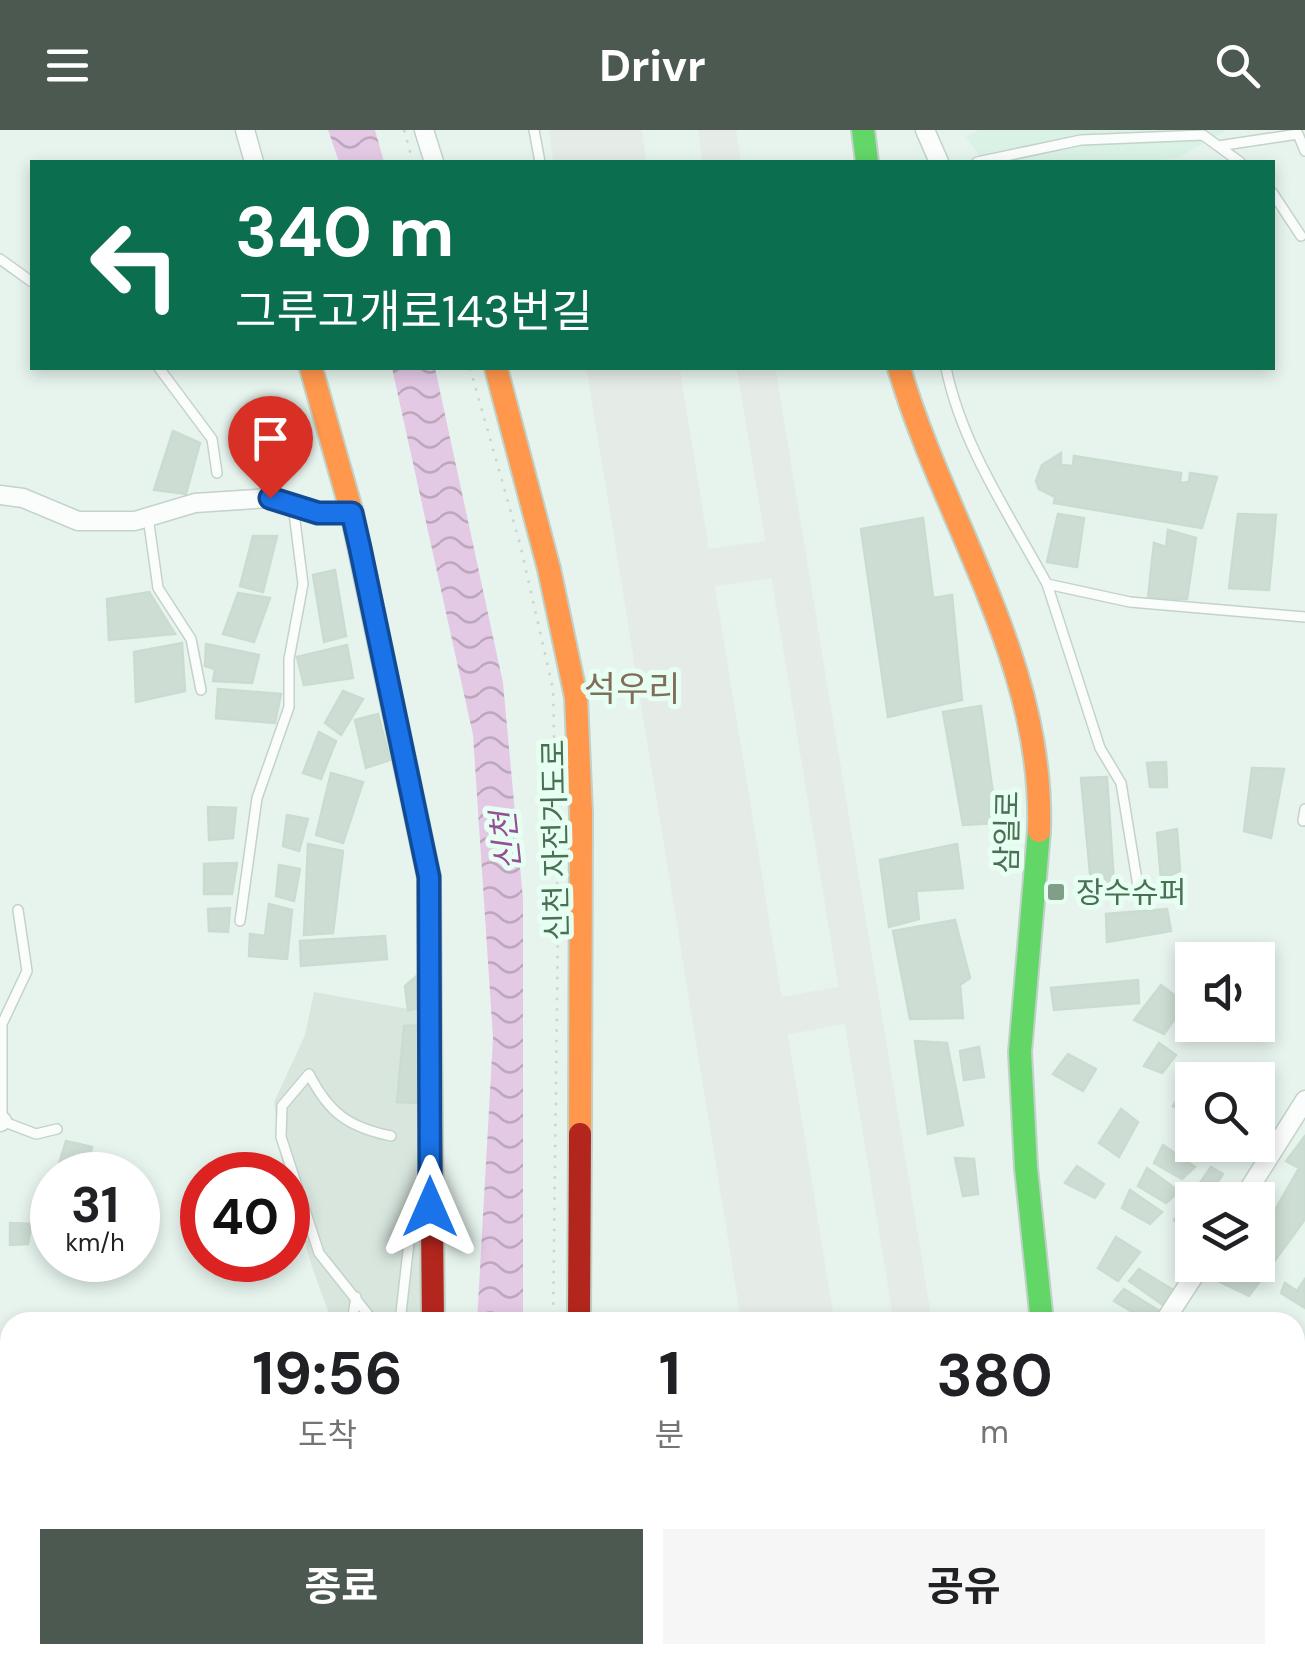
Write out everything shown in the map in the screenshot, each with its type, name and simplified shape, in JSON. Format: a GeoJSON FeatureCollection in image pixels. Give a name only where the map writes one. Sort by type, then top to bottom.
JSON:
{"type":"FeatureCollection","features":[{"type":"Feature","properties":{"kind":"street"},"geometry":{"type":"LineString","coordinates":[[245,130],[253,160]]}},
{"type":"Feature","properties":{"kind":"street"},"geometry":{"type":"LineString","coordinates":[[424,130],[433,160]]}},
{"type":"Feature","properties":{"kind":"street"},"geometry":{"type":"LineString","coordinates":[[863,130],[867,160]]}},
{"type":"Feature","properties":{"kind":"street"},"geometry":{"type":"LineString","coordinates":[[925,130],[937,160]]}},
{"type":"Feature","properties":{"kind":"street"},"geometry":{"type":"LineString","coordinates":[[311,370],[352,513],[429,877],[433,1312]]}},
{"type":"Feature","properties":{"kind":"street"},"geometry":{"type":"LineString","coordinates":[[497,370],[549,568],[576,697],[581,813],[579,1312]]}},
{"type":"Feature","properties":{"kind":"street","name":"삼일로"},"geometry":{"type":"LineString","coordinates":[[900,370],[928,456],[1018,662],[1035,738],[1039,864],[1021,1014],[1022,1098],[1041,1312]]}},
{"type":"Feature","properties":{"kind":"street"},"geometry":{"type":"LineString","coordinates":[[0,496],[23,498],[78,521],[148,517],[214,502],[270,498],[318,513],[352,513]]}},
{"type":"Feature","properties":{"kind":"street"},"geometry":{"type":"LineString","coordinates":[[1253,1182],[1305,1100]]}},
{"type":"Feature","properties":{"kind":"street"},"geometry":{"type":"LineString","coordinates":[[1170,1312],[1190,1282]]}},
{"type":"Feature","properties":{"kind":"lane"},"geometry":{"type":"LineString","coordinates":[[534,130],[540,160]]}},
{"type":"Feature","properties":{"kind":"lane"},"geometry":{"type":"LineString","coordinates":[[1073,142],[1086,130]]}},
{"type":"Feature","properties":{"kind":"lane"},"geometry":{"type":"LineString","coordinates":[[987,160],[1073,142],[1208,132],[1218,146],[1237,160]]}},
{"type":"Feature","properties":{"kind":"lane"},"geometry":{"type":"LineString","coordinates":[[1218,146],[1301,133],[1305,151]]}},
{"type":"Feature","properties":{"kind":"lane"},"geometry":{"type":"LineString","coordinates":[[1275,197],[1301,236]]}},
{"type":"Feature","properties":{"kind":"lane"},"geometry":{"type":"LineString","coordinates":[[0,259],[30,281]]}},
{"type":"Feature","properties":{"kind":"lane"},"geometry":{"type":"LineString","coordinates":[[160,370],[212,439],[217,473]]}},
{"type":"Feature","properties":{"kind":"lane"},"geometry":{"type":"LineString","coordinates":[[946,370],[954,407],[978,460],[1047,584],[1100,748],[1121,783],[1138,886]]}},
{"type":"Feature","properties":{"kind":"lane"},"geometry":{"type":"LineString","coordinates":[[240,921],[257,798],[289,707],[289,659],[303,584],[293,506]]}},
{"type":"Feature","properties":{"kind":"lane"},"geometry":{"type":"LineString","coordinates":[[148,517],[158,588],[191,639],[201,690]]}},
{"type":"Feature","properties":{"kind":"lane"},"geometry":{"type":"LineString","coordinates":[[1047,584],[1130,602],[1305,617]]}},
{"type":"Feature","properties":{"kind":"lane"},"geometry":{"type":"LineString","coordinates":[[1304,821],[1305,808]]}},
{"type":"Feature","properties":{"kind":"lane"},"geometry":{"type":"LineString","coordinates":[[18,910],[27,971],[2,1024],[1,1121],[36,1134],[57,1129]]}},
{"type":"Feature","properties":{"kind":"lane"},"geometry":{"type":"LineString","coordinates":[[367,1312],[319,1253],[281,1137],[282,1106],[309,1074],[324,1104],[362,1130],[391,1136]]}},
{"type":"Feature","properties":{"kind":"lane"},"geometry":{"type":"LineString","coordinates":[[401,1312],[412,1224],[430,1207]]}},
{"type":"Feature","properties":{"kind":"lane"},"geometry":{"type":"LineString","coordinates":[[354,1312],[356,1297]]}},
{"type":"Feature","properties":{"kind":"path"},"geometry":{"type":"LineString","coordinates":[[404,130],[412,160]]}},
{"type":"Feature","properties":{"kind":"path","name":"신천 자전거도로"},"geometry":{"type":"LineString","coordinates":[[471,370],[520,544],[552,689],[558,924],[553,1312]]}},
{"type":"Feature","properties":{"kind":"shaded area"},"geometry":{"type":"Polygon","coordinates":[[[978,130],[1227,130],[1178,158],[1158,160],[982,160],[966,137],[978,130]]]}},
{"type":"Feature","properties":{"kind":"shaded area"},"geometry":{"type":"Polygon","coordinates":[[[314,992],[425,1012],[423,1312],[328,1312],[310,1260],[310,1152],[281,1152],[274,1102],[305,1035],[314,992]]]}},
{"type":"Feature","properties":{"kind":"water"},"geometry":{"type":"Polygon","coordinates":[[[328,130],[375,130],[383,160],[338,160],[328,130]]]}},
{"type":"Feature","properties":{"kind":"water","name":"신천"},"geometry":{"type":"Polygon","coordinates":[[[392,370],[435,370],[503,683],[523,899],[523,1312],[478,1312],[493,1038],[473,735],[392,370]]]}},
{"type":"Feature","properties":{"kind":"building"},"geometry":{"type":"Polygon","coordinates":[[[173,431],[200,443],[186,494],[154,490],[173,431]]]}},
{"type":"Feature","properties":{"kind":"building"},"geometry":{"type":"Polygon","coordinates":[[[1061,453],[1061,465],[1073,466],[1074,456],[1181,473],[1180,483],[1189,482],[1190,473],[1217,477],[1202,528],[1054,503],[1055,497],[1039,489],[1036,481],[1042,465],[1061,453]]]}},
{"type":"Feature","properties":{"kind":"building"},"geometry":{"type":"Polygon","coordinates":[[[1058,514],[1084,518],[1077,567],[1047,562],[1058,514]]]}},
{"type":"Feature","properties":{"kind":"building"},"geometry":{"type":"Polygon","coordinates":[[[1238,514],[1276,515],[1269,590],[1229,588],[1238,514]]]}},
{"type":"Feature","properties":{"kind":"building"},"geometry":{"type":"Polygon","coordinates":[[[923,518],[933,598],[952,595],[962,700],[888,717],[861,529],[923,518]]]}},
{"type":"Feature","properties":{"kind":"building"},"geometry":{"type":"Polygon","coordinates":[[[1168,530],[1196,538],[1187,599],[1148,598],[1154,543],[1166,547],[1168,530]]]}},
{"type":"Feature","properties":{"kind":"building"},"geometry":{"type":"Polygon","coordinates":[[[253,536],[277,536],[263,592],[240,586],[253,536]]]}},
{"type":"Feature","properties":{"kind":"building"},"geometry":{"type":"Polygon","coordinates":[[[335,570],[346,636],[324,642],[313,575],[335,570]]]}},
{"type":"Feature","properties":{"kind":"building"},"geometry":{"type":"Polygon","coordinates":[[[149,592],[175,634],[109,640],[107,599],[149,592]]]}},
{"type":"Feature","properties":{"kind":"building"},"geometry":{"type":"Polygon","coordinates":[[[238,593],[270,598],[254,642],[223,634],[238,593]]]}},
{"type":"Feature","properties":{"kind":"building"},"geometry":{"type":"Polygon","coordinates":[[[182,643],[185,691],[136,702],[134,652],[182,643]]]}},
{"type":"Feature","properties":{"kind":"building"},"geometry":{"type":"Polygon","coordinates":[[[206,644],[259,655],[252,683],[213,681],[215,669],[205,666],[206,644]]]}},
{"type":"Feature","properties":{"kind":"building"},"geometry":{"type":"Polygon","coordinates":[[[347,645],[353,678],[304,685],[297,657],[347,645]]]}},
{"type":"Feature","properties":{"kind":"building"},"geometry":{"type":"Polygon","coordinates":[[[218,689],[281,694],[275,723],[216,718],[218,689]]]}},
{"type":"Feature","properties":{"kind":"building"},"geometry":{"type":"Polygon","coordinates":[[[343,691],[363,699],[341,735],[325,723],[343,691]]]}},
{"type":"Feature","properties":{"kind":"building"},"geometry":{"type":"Polygon","coordinates":[[[981,706],[997,823],[963,825],[943,712],[981,706]]]}},
{"type":"Feature","properties":{"kind":"building"},"geometry":{"type":"Polygon","coordinates":[[[378,714],[390,760],[366,768],[355,720],[378,714]]]}},
{"type":"Feature","properties":{"kind":"building"},"geometry":{"type":"Polygon","coordinates":[[[319,732],[336,741],[321,779],[303,773],[319,732]]]}},
{"type":"Feature","properties":{"kind":"building"},"geometry":{"type":"Polygon","coordinates":[[[1166,762],[1167,787],[1150,787],[1147,763],[1166,762]]]}},
{"type":"Feature","properties":{"kind":"building"},"geometry":{"type":"Polygon","coordinates":[[[1252,768],[1284,769],[1271,838],[1244,831],[1252,768]]]}},
{"type":"Feature","properties":{"kind":"building"},"geometry":{"type":"Polygon","coordinates":[[[331,773],[363,782],[343,843],[316,835],[331,773]]]}},
{"type":"Feature","properties":{"kind":"building"},"geometry":{"type":"Polygon","coordinates":[[[1107,777],[1114,883],[1091,884],[1081,778],[1107,777]]]}},
{"type":"Feature","properties":{"kind":"building"},"geometry":{"type":"Polygon","coordinates":[[[208,807],[236,808],[233,838],[209,840],[208,807]]]}},
{"type":"Feature","properties":{"kind":"building"},"geometry":{"type":"Polygon","coordinates":[[[287,815],[308,819],[299,851],[283,846],[287,815]]]}},
{"type":"Feature","properties":{"kind":"building"},"geometry":{"type":"Polygon","coordinates":[[[1177,829],[1180,871],[1161,879],[1157,833],[1177,829]]]}},
{"type":"Feature","properties":{"kind":"building"},"geometry":{"type":"Polygon","coordinates":[[[308,844],[343,851],[333,933],[304,935],[308,844]]]}},
{"type":"Feature","properties":{"kind":"building"},"geometry":{"type":"Polygon","coordinates":[[[957,844],[963,888],[916,891],[919,919],[889,927],[880,860],[957,844]]]}},
{"type":"Feature","properties":{"kind":"building"},"geometry":{"type":"Polygon","coordinates":[[[237,863],[232,894],[204,894],[204,864],[237,863]]]}},
{"type":"Feature","properties":{"kind":"building"},"geometry":{"type":"Polygon","coordinates":[[[279,865],[300,869],[294,901],[276,896],[279,865]]]}},
{"type":"Feature","properties":{"kind":"building"},"geometry":{"type":"Polygon","coordinates":[[[269,904],[292,910],[287,959],[249,956],[250,934],[265,936],[269,904]]]}},
{"type":"Feature","properties":{"kind":"building"},"geometry":{"type":"Polygon","coordinates":[[[230,908],[228,932],[209,931],[208,909],[230,908]]]}},
{"type":"Feature","properties":{"kind":"building"},"geometry":{"type":"Polygon","coordinates":[[[1167,909],[1171,931],[1107,942],[1106,914],[1167,909]]]}},
{"type":"Feature","properties":{"kind":"building"},"geometry":{"type":"Polygon","coordinates":[[[955,920],[970,978],[960,985],[963,1018],[910,1019],[893,931],[955,920]]]}},
{"type":"Feature","properties":{"kind":"building"},"geometry":{"type":"Polygon","coordinates":[[[385,936],[387,959],[301,966],[300,941],[385,936]]]}},
{"type":"Feature","properties":{"kind":"building"},"geometry":{"type":"Polygon","coordinates":[[[420,973],[428,1007],[408,1010],[405,986],[420,973]]]}},
{"type":"Feature","properties":{"kind":"building"},"geometry":{"type":"Polygon","coordinates":[[[1138,980],[1139,1003],[1054,1010],[1051,988],[1138,980]]]}},
{"type":"Feature","properties":{"kind":"building"},"geometry":{"type":"Polygon","coordinates":[[[1161,985],[1175,996],[1175,1019],[1164,1034],[1134,1020],[1161,985]]]}},
{"type":"Feature","properties":{"kind":"building"},"geometry":{"type":"Polygon","coordinates":[[[421,1025],[416,1103],[397,1102],[404,1026],[421,1025]]]}},
{"type":"Feature","properties":{"kind":"building"},"geometry":{"type":"Polygon","coordinates":[[[915,1041],[947,1043],[963,1125],[928,1134],[915,1041]]]}},
{"type":"Feature","properties":{"kind":"building"},"geometry":{"type":"Polygon","coordinates":[[[1159,1043],[1176,1055],[1162,1073],[1144,1066],[1159,1043]]]}},
{"type":"Feature","properties":{"kind":"building"},"geometry":{"type":"Polygon","coordinates":[[[979,1047],[984,1077],[964,1080],[960,1051],[979,1047]]]}},
{"type":"Feature","properties":{"kind":"building"},"geometry":{"type":"Polygon","coordinates":[[[1068,1054],[1096,1069],[1083,1091],[1053,1074],[1068,1054]]]}},
{"type":"Feature","properties":{"kind":"building"},"geometry":{"type":"Polygon","coordinates":[[[1121,1109],[1138,1122],[1119,1157],[1099,1143],[1121,1109]]]}},
{"type":"Feature","properties":{"kind":"building"},"geometry":{"type":"Polygon","coordinates":[[[1305,1136],[1305,1219],[1275,1260],[1275,1210],[1299,1168],[1286,1161],[1305,1136]]]}},
{"type":"Feature","properties":{"kind":"building"},"geometry":{"type":"Polygon","coordinates":[[[66,1141],[92,1147],[91,1152],[63,1152],[66,1141]]]}},
{"type":"Feature","properties":{"kind":"building"},"geometry":{"type":"Polygon","coordinates":[[[1163,1145],[1175,1153],[1175,1162],[1188,1162],[1195,1167],[1182,1179],[1154,1163],[1163,1145]]]}},
{"type":"Feature","properties":{"kind":"building"},"geometry":{"type":"Polygon","coordinates":[[[955,1158],[974,1159],[978,1194],[963,1196],[955,1158]]]}},
{"type":"Feature","properties":{"kind":"building"},"geometry":{"type":"Polygon","coordinates":[[[1077,1166],[1104,1184],[1095,1198],[1065,1183],[1077,1166]]]}},
{"type":"Feature","properties":{"kind":"building"},"geometry":{"type":"Polygon","coordinates":[[[1211,1167],[1223,1174],[1218,1182],[1201,1182],[1211,1167]]]}},
{"type":"Feature","properties":{"kind":"building"},"geometry":{"type":"Polygon","coordinates":[[[1147,1168],[1175,1188],[1175,1195],[1166,1203],[1138,1186],[1147,1168]]]}},
{"type":"Feature","properties":{"kind":"building"},"geometry":{"type":"Polygon","coordinates":[[[1130,1190],[1162,1212],[1150,1224],[1122,1208],[1130,1190]]]}},
{"type":"Feature","properties":{"kind":"building"},"geometry":{"type":"Polygon","coordinates":[[[10,1223],[30,1224],[28,1244],[10,1245],[10,1223]]]}},
{"type":"Feature","properties":{"kind":"building"},"geometry":{"type":"Polygon","coordinates":[[[1116,1237],[1140,1252],[1118,1281],[1098,1268],[1116,1237]]]}},
{"type":"Feature","properties":{"kind":"building"},"geometry":{"type":"Polygon","coordinates":[[[1139,1269],[1173,1290],[1163,1305],[1129,1281],[1139,1269]]]}},
{"type":"Feature","properties":{"kind":"building"},"geometry":{"type":"Polygon","coordinates":[[[1305,1279],[1305,1308],[1281,1293],[1285,1283],[1297,1291],[1305,1279]]]}},
{"type":"Feature","properties":{"kind":"building"},"geometry":{"type":"Polygon","coordinates":[[[1220,1282],[1259,1282],[1249,1296],[1220,1282]]]}},
{"type":"Feature","properties":{"kind":"building"},"geometry":{"type":"Polygon","coordinates":[[[1124,1289],[1158,1310],[1132,1312],[1114,1301],[1124,1289]]]}},
{"type":"Feature","properties":{"kind":"taxiway"},"geometry":{"type":"LineString","coordinates":[[717,130],[722,160]]}},
{"type":"Feature","properties":{"kind":"taxiway"},"geometry":{"type":"LineString","coordinates":[[756,370],[911,1312]]}},
{"type":"Feature","properties":{"kind":"taxiway"},"geometry":{"type":"LineString","coordinates":[[667,574],[787,557]]}},
{"type":"Feature","properties":{"kind":"taxiway"},"geometry":{"type":"LineString","coordinates":[[740,1024],[860,1002]]}},
{"type":"Feature","properties":{"kind":"runway"},"geometry":{"type":"LineString","coordinates":[[595,130],[600,160]]}},
{"type":"Feature","properties":{"kind":"runway"},"geometry":{"type":"LineString","coordinates":[[633,370],[786,1312]]}},
{"type":"Feature","properties":{"kind":"traffic: fast"},"geometry":{"type":"LineString","coordinates":[[863,130],[867,160]]}},
{"type":"Feature","properties":{"kind":"traffic: fast"},"geometry":{"type":"LineString","coordinates":[[1039,831],[1020,1052],[1026,1168],[1041,1312]]}},
{"type":"Feature","properties":{"kind":"traffic: slow"},"geometry":{"type":"LineString","coordinates":[[312,370],[352,513],[429,877],[430,1023]]}},
{"type":"Feature","properties":{"kind":"traffic: slow"},"geometry":{"type":"LineString","coordinates":[[497,370],[549,569],[576,697],[581,813],[580,1134]]}},
{"type":"Feature","properties":{"kind":"traffic: slow"},"geometry":{"type":"LineString","coordinates":[[900,370],[918,426],[1009,652],[1026,710],[1037,769],[1039,831]]}},
{"type":"Feature","properties":{"kind":"traffic: jam"},"geometry":{"type":"LineString","coordinates":[[430,1023],[433,1312]]}},
{"type":"Feature","properties":{"kind":"traffic: jam"},"geometry":{"type":"LineString","coordinates":[[579,1312],[580,1134]]}},
{"type":"Feature","properties":{"kind":"place","name":"장수슈퍼"},"geometry":{"type":"Point","coordinates":[1056,892]}},
{"type":"Feature","properties":{"kind":"district","name":"석우리"},"geometry":{"type":"Point","coordinates":[632,689]}},
{"type":"Feature","properties":{"kind":"route"},"geometry":{"type":"LineString","coordinates":[[270,498],[318,513],[352,513],[376,618],[429,877],[430,1207]]}}]}
